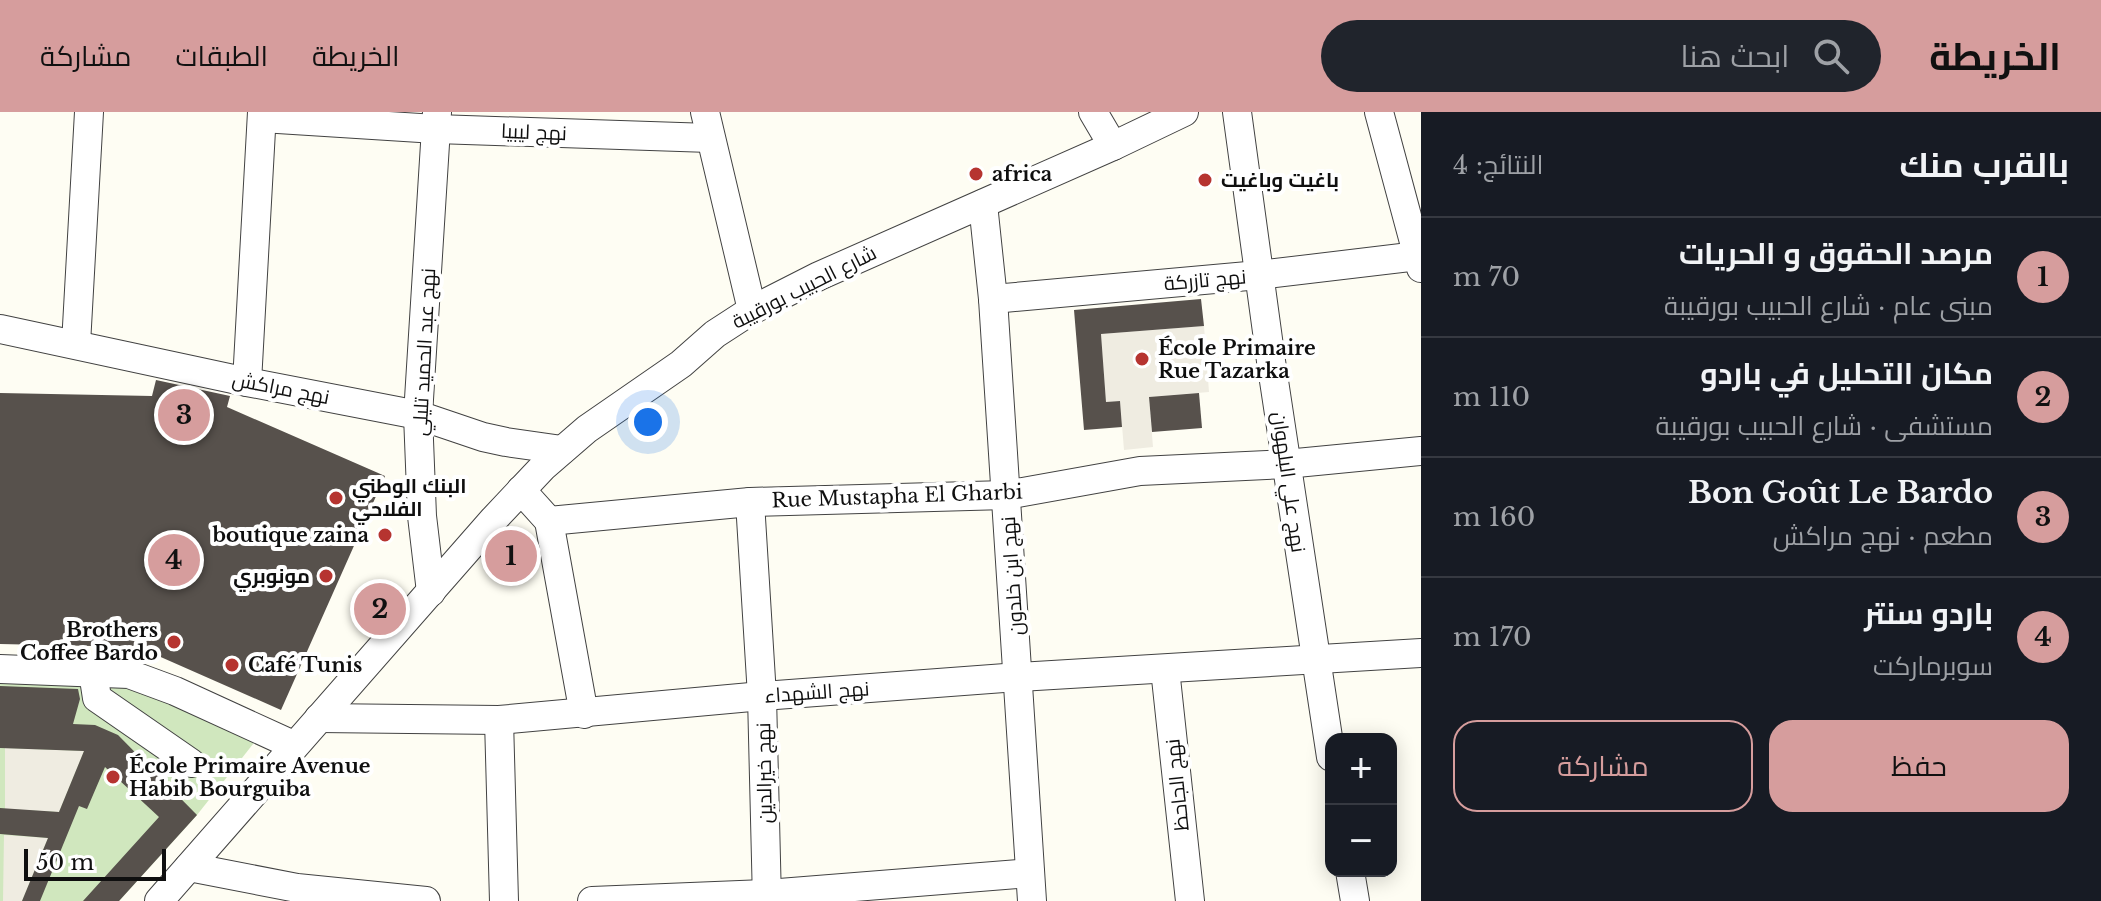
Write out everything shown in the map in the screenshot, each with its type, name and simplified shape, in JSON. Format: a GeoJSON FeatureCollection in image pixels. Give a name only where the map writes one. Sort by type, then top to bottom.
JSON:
{"type":"FeatureCollection","features":[{"type":"Feature","properties":{"kind":"street"},"geometry":{"type":"LineString","coordinates":[[76,344],[89,112]]}},
{"type":"Feature","properties":{"kind":"street"},"geometry":{"type":"LineString","coordinates":[[1093,112],[1113,146]]}},
{"type":"Feature","properties":{"kind":"street","name":"شارع الحبيب بورقيبة"},"geometry":{"type":"LineString","coordinates":[[159,901],[293,745],[521,490],[587,429],[752,310],[819,276],[1184,112]]}},
{"type":"Feature","properties":{"kind":"street","name":"نهج علي البلهوان"},"geometry":{"type":"LineString","coordinates":[[1237,112],[1327,733]]}},
{"type":"Feature","properties":{"kind":"street"},"geometry":{"type":"LineString","coordinates":[[1379,112],[1419,262]]}},
{"type":"Feature","properties":{"kind":"street"},"geometry":{"type":"LineString","coordinates":[[247,382],[262,115]]}},
{"type":"Feature","properties":{"kind":"street","name":"نهج ليبيا"},"geometry":{"type":"LineString","coordinates":[[262,115],[708,125]]}},
{"type":"Feature","properties":{"kind":"street","name":"نهج عبد الحميد تليلي"},"geometry":{"type":"LineString","coordinates":[[431,592],[422,516],[418,415],[436,121]]}},
{"type":"Feature","properties":{"kind":"street"},"geometry":{"type":"LineString","coordinates":[[708,125],[752,310]]}},
{"type":"Feature","properties":{"kind":"street","name":"نهج ابن خلدون"},"geometry":{"type":"LineString","coordinates":[[983,204],[993,299],[1031,887]]}},
{"type":"Feature","properties":{"kind":"street","name":"نهج تازركة"},"geometry":{"type":"LineString","coordinates":[[993,299],[1419,262]]}},
{"type":"Feature","properties":{"kind":"street","name":"نهج مراكش"},"geometry":{"type":"LineString","coordinates":[[0,329],[418,415],[483,437],[562,450]]}},
{"type":"Feature","properties":{"kind":"street","name":"Rue Mustapha El Gharbi"},"geometry":{"type":"LineString","coordinates":[[549,521],[750,502],[1006,495],[1140,471],[1286,464],[1421,451]]}},
{"type":"Feature","properties":{"kind":"street"},"geometry":{"type":"LineString","coordinates":[[521,490],[549,521],[584,714]]}},
{"type":"Feature","properties":{"kind":"street","name":"نهج خيرالدين"},"geometry":{"type":"LineString","coordinates":[[750,502],[762,696],[767,898]]}},
{"type":"Feature","properties":{"kind":"street","name":"نهج الشهداء"},"geometry":{"type":"LineString","coordinates":[[319,718],[499,720],[1019,677],[1421,653]]}},
{"type":"Feature","properties":{"kind":"street"},"geometry":{"type":"LineString","coordinates":[[0,669],[129,674],[293,745]]}},
{"type":"Feature","properties":{"kind":"street","name":"نهج الجاحظ"},"geometry":{"type":"LineString","coordinates":[[1165,669],[1190,901]]}},
{"type":"Feature","properties":{"kind":"street"},"geometry":{"type":"LineString","coordinates":[[93,672],[97,698],[191,763]]}},
{"type":"Feature","properties":{"kind":"street"},"geometry":{"type":"LineString","coordinates":[[499,720],[504,901]]}},
{"type":"Feature","properties":{"kind":"street"},"geometry":{"type":"LineString","coordinates":[[189,867],[297,888],[426,901]]}},
{"type":"Feature","properties":{"kind":"street"},"geometry":{"type":"LineString","coordinates":[[1351,877],[1355,901]]}},
{"type":"Feature","properties":{"kind":"street"},"geometry":{"type":"LineString","coordinates":[[592,901],[767,898],[1031,887]]}},
{"type":"Feature","properties":{"kind":"green space","name":"École Primaire Avenue Habib Bourguiba"},"geometry":{"type":"Polygon","coordinates":[[[0,683],[126,684],[257,739],[197,815],[119,901],[0,901],[0,683]]]}},
{"type":"Feature","properties":{"kind":"shaded area"},"geometry":{"type":"Polygon","coordinates":[[[1204,326],[1209,392],[1149,397],[1153,447],[1124,450],[1120,401],[1106,402],[1101,334],[1204,326]]]}},
{"type":"Feature","properties":{"kind":"shaded area"},"geometry":{"type":"Polygon","coordinates":[[[5,748],[84,751],[59,812],[5,809],[5,748]]]}},
{"type":"Feature","properties":{"kind":"shaded area"},"geometry":{"type":"Polygon","coordinates":[[[4,835],[48,838],[22,901],[3,901],[4,835]]]}},
{"type":"Feature","properties":{"kind":"building"},"geometry":{"type":"Polygon","coordinates":[[[1201,299],[1204,326],[1101,334],[1106,402],[1120,401],[1122,427],[1084,430],[1074,310],[1201,299]]]}},
{"type":"Feature","properties":{"kind":"building"},"geometry":{"type":"Polygon","coordinates":[[[156,380],[230,396],[227,407],[385,476],[281,710],[138,647],[0,644],[0,393],[152,396],[156,380]]]}},
{"type":"Feature","properties":{"kind":"building"},"geometry":{"type":"Polygon","coordinates":[[[1199,393],[1202,428],[1152,432],[1149,397],[1199,393]]]}},
{"type":"Feature","properties":{"kind":"building"},"geometry":{"type":"Polygon","coordinates":[[[0,686],[78,689],[80,699],[73,724],[95,725],[118,735],[197,815],[119,901],[83,901],[159,817],[105,767],[87,809],[79,806],[40,901],[22,901],[48,838],[0,834],[0,808],[59,812],[84,751],[0,748],[0,686]]]}},
{"type":"Feature","properties":{"kind":"place","name":"africa"},"geometry":{"type":"Point","coordinates":[976,174]}},
{"type":"Feature","properties":{"kind":"place","name":"باغيت وباغيت"},"geometry":{"type":"Point","coordinates":[1205,180]}},
{"type":"Feature","properties":{"kind":"place","name":"École Primaire Rue Tazarka"},"geometry":{"type":"Point","coordinates":[1142,359]}},
{"type":"Feature","properties":{"kind":"place","name":"Bon Goût Le Bardo"},"geometry":{"type":"Point","coordinates":[184,415]}},
{"type":"Feature","properties":{"kind":"place","name":"البنك الوطني الفلاحي"},"geometry":{"type":"Point","coordinates":[336,498]}},
{"type":"Feature","properties":{"kind":"place","name":"boutique zaina"},"geometry":{"type":"Point","coordinates":[385,535]}},
{"type":"Feature","properties":{"kind":"place","name":"مرصد الحقوق و الحريات"},"geometry":{"type":"Point","coordinates":[511,556]}},
{"type":"Feature","properties":{"kind":"place","name":"باردو سنتر"},"geometry":{"type":"Point","coordinates":[174,560]}},
{"type":"Feature","properties":{"kind":"place","name":"مونوبري"},"geometry":{"type":"Point","coordinates":[326,576]}},
{"type":"Feature","properties":{"kind":"place","name":"مكان التحليل في باردو"},"geometry":{"type":"Point","coordinates":[380,609]}},
{"type":"Feature","properties":{"kind":"place","name":"Brothers Coffee Bardo"},"geometry":{"type":"Point","coordinates":[174,642]}},
{"type":"Feature","properties":{"kind":"place","name":"Café Tunis"},"geometry":{"type":"Point","coordinates":[232,665]}},
{"type":"Feature","properties":{"kind":"place","name":"École Primaire Avenue Habib Bourguiba"},"geometry":{"type":"Point","coordinates":[113,777]}}]}
